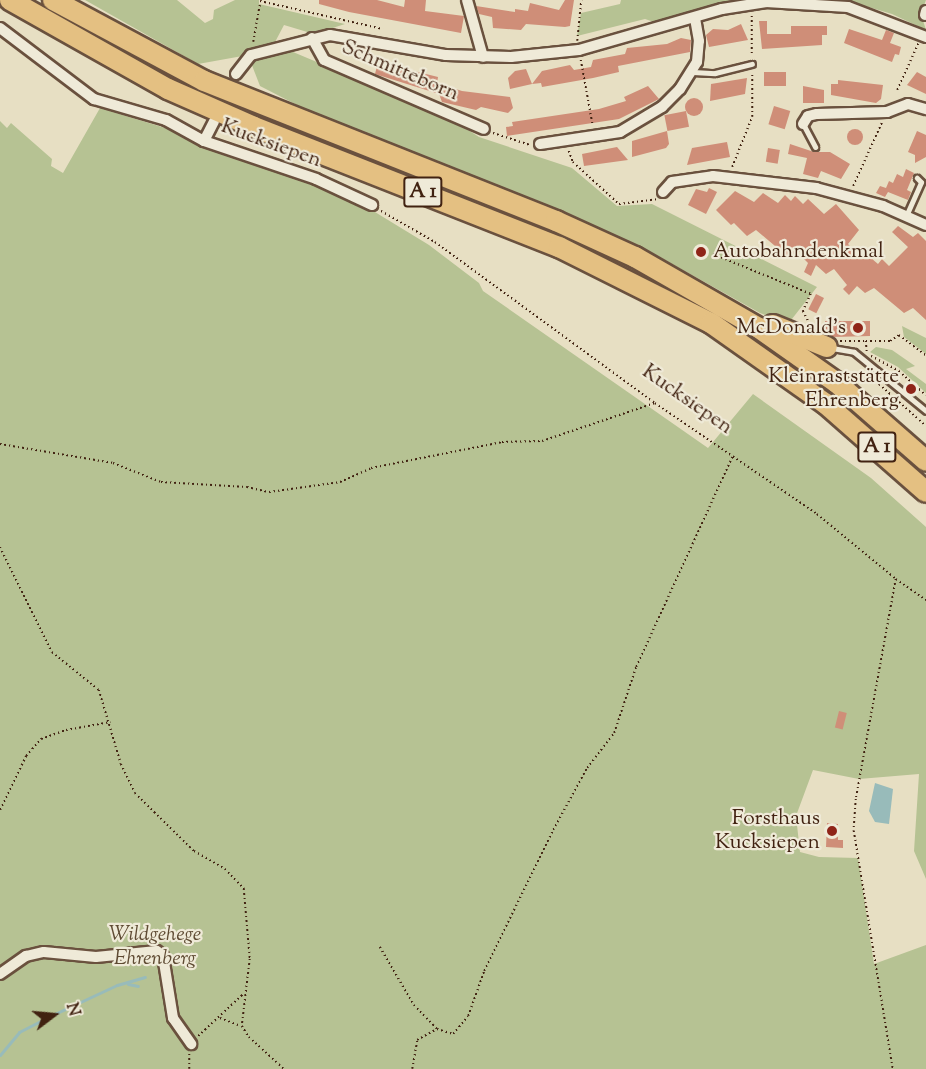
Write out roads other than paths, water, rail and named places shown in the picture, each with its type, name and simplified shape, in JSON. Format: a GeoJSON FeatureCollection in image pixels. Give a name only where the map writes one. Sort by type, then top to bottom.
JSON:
{"type":"FeatureCollection","features":[{"type":"Feature","properties":{"kind":"highway","name":"A 1"},"geometry":{"type":"LineString","coordinates":[[10,0],[168,89],[254,127],[509,225],[659,295],[769,361],[826,404],[926,492]]}},
{"type":"Feature","properties":{"kind":"highway","name":"A 1"},"geometry":{"type":"LineString","coordinates":[[53,0],[204,81],[556,221],[635,257],[718,302],[837,383],[926,461]]}},
{"type":"Feature","properties":{"kind":"highway"},"geometry":{"type":"LineString","coordinates":[[718,302],[796,338],[831,343]]}},
{"type":"Feature","properties":{"kind":"street"},"geometry":{"type":"LineString","coordinates":[[467,0],[483,57]]}},
{"type":"Feature","properties":{"kind":"street","name":"Schmitteborn"},"geometry":{"type":"LineString","coordinates":[[236,74],[251,55],[312,38],[348,36],[447,55],[483,57],[579,50],[752,3],[816,2],[848,7],[924,36]]}},
{"type":"Feature","properties":{"kind":"street"},"geometry":{"type":"LineString","coordinates":[[540,144],[595,138],[640,122],[662,107],[693,72],[699,52],[695,18]]}},
{"type":"Feature","properties":{"kind":"street"},"geometry":{"type":"LineString","coordinates":[[0,27],[94,99],[166,120],[204,141],[214,120]]}},
{"type":"Feature","properties":{"kind":"street","name":"Schmitteborn"},"geometry":{"type":"LineString","coordinates":[[312,38],[324,60],[484,129]]}},
{"type":"Feature","properties":{"kind":"street"},"geometry":{"type":"LineString","coordinates":[[803,124],[808,116],[817,114],[886,112],[908,104],[926,109]]}},
{"type":"Feature","properties":{"kind":"street","name":"Kucksiepen"},"geometry":{"type":"LineString","coordinates":[[204,141],[316,179],[372,205]]}},
{"type":"Feature","properties":{"kind":"street"},"geometry":{"type":"LineString","coordinates":[[663,192],[672,182],[728,177],[849,195],[926,225]]}},
{"type":"Feature","properties":{"kind":"street"},"geometry":{"type":"LineString","coordinates":[[0,974],[26,956],[44,952],[96,957],[157,951],[163,956],[173,1018],[191,1044]]}},
{"type":"Feature","properties":{"kind":"lane"},"geometry":{"type":"LineString","coordinates":[[693,72],[715,73],[752,64]]}},
{"type":"Feature","properties":{"kind":"lane"},"geometry":{"type":"LineString","coordinates":[[803,124],[815,147]]}},
{"type":"Feature","properties":{"kind":"lane"},"geometry":{"type":"LineString","coordinates":[[906,216],[921,182],[917,178]]}},
{"type":"Feature","properties":{"kind":"lane"},"geometry":{"type":"LineString","coordinates":[[831,343],[854,352],[926,411]]}},
{"type":"Feature","properties":{"kind":"water"},"geometry":{"type":"Polygon","coordinates":[[[875,783],[893,789],[889,824],[875,822],[869,811],[875,783]]]}},
{"type":"Feature","properties":{"kind":"waterway"},"geometry":{"type":"LineString","coordinates":[[0,1055],[19,1032],[117,985],[145,977]]}},
{"type":"Feature","properties":{"kind":"waterway"},"geometry":{"type":"LineString","coordinates":[[128,984],[138,986]]}},
{"type":"Feature","properties":{"kind":"place","name":"Autobahndenkmal"},"geometry":{"type":"Point","coordinates":[701,252]}},
{"type":"Feature","properties":{"kind":"place","name":"McDonald's"},"geometry":{"type":"Point","coordinates":[858,328]}},
{"type":"Feature","properties":{"kind":"place","name":"Kleinraststätte Ehrenberg"},"geometry":{"type":"Point","coordinates":[911,389]}},
{"type":"Feature","properties":{"kind":"place","name":"Forsthaus Kucksiepen"},"geometry":{"type":"Point","coordinates":[832,831]}},
{"type":"Feature","properties":{"kind":"park label","name":"Wildgehege Ehrenberg"},"geometry":{"type":"Point","coordinates":[155,947]}}]}
